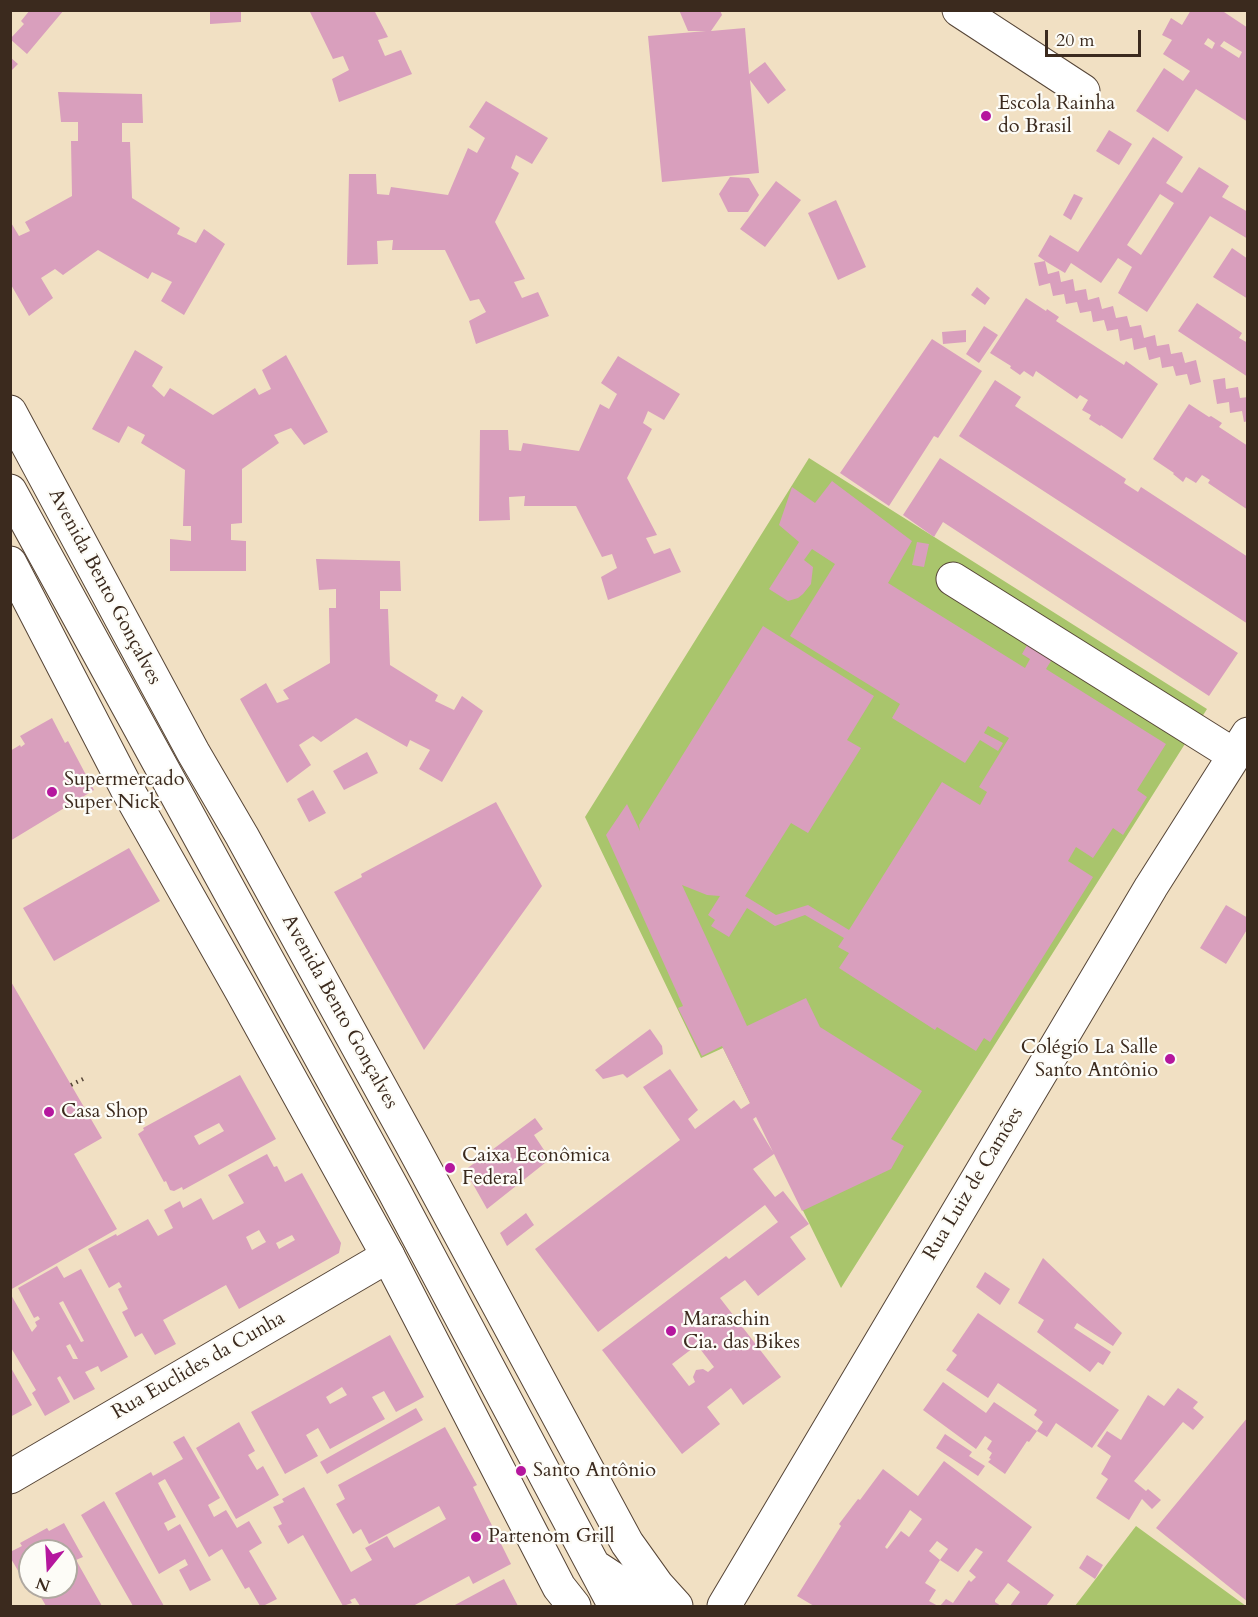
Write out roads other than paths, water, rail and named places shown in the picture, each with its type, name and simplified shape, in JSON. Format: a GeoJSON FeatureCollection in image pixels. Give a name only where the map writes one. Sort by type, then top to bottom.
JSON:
{"type":"FeatureCollection","features":[{"type":"Feature","properties":{"kind":"main road"},"geometry":{"type":"LineString","coordinates":[[959,10],[1083,91]]}},
{"type":"Feature","properties":{"kind":"main road","name":"Avenida Bento Gonçalves"},"geometry":{"type":"LineString","coordinates":[[10,412],[193,752],[248,846],[627,1543],[657,1585],[676,1606]]}},
{"type":"Feature","properties":{"kind":"main road"},"geometry":{"type":"LineString","coordinates":[[10,491],[393,1189],[615,1606]]}},
{"type":"Feature","properties":{"kind":"main road"},"geometry":{"type":"LineString","coordinates":[[10,563],[126,787],[388,1256],[559,1587],[574,1606]]}},
{"type":"Feature","properties":{"kind":"main road"},"geometry":{"type":"LineString","coordinates":[[952,579],[1241,745]]}},
{"type":"Feature","properties":{"kind":"main road","name":"Rua Luiz de Camões"},"geometry":{"type":"LineString","coordinates":[[724,1606],[1151,886],[1241,745]]}},
{"type":"Feature","properties":{"kind":"main road"},"geometry":{"type":"LineString","coordinates":[[193,752],[210,856]]}},
{"type":"Feature","properties":{"kind":"main road"},"geometry":{"type":"LineString","coordinates":[[126,787],[210,856]]}},
{"type":"Feature","properties":{"kind":"main road","name":"Rua Euclides da Cunha"},"geometry":{"type":"LineString","coordinates":[[10,1477],[388,1256]]}},
{"type":"Feature","properties":{"kind":"main road"},"geometry":{"type":"LineString","coordinates":[[593,1565],[628,1606]]}},
{"type":"Feature","properties":{"kind":"main road"},"geometry":{"type":"LineString","coordinates":[[593,1565],[656,1606]]}},
{"type":"Feature","properties":{"kind":"place","name":"Escola Rainha do Brasil"},"geometry":{"type":"Point","coordinates":[986,116]}},
{"type":"Feature","properties":{"kind":"place","name":"Supermercado Super Nick"},"geometry":{"type":"Point","coordinates":[52,792]}},
{"type":"Feature","properties":{"kind":"place","name":"Colégio La Salle Santo Antônio"},"geometry":{"type":"Point","coordinates":[1170,1059]}},
{"type":"Feature","properties":{"kind":"place","name":"Casa Shop"},"geometry":{"type":"Point","coordinates":[49,1112]}},
{"type":"Feature","properties":{"kind":"place","name":"Caixa Econômica Federal"},"geometry":{"type":"Point","coordinates":[450,1168]}},
{"type":"Feature","properties":{"kind":"place","name":"Maraschin Cia. das Bikes"},"geometry":{"type":"Point","coordinates":[671,1331]}},
{"type":"Feature","properties":{"kind":"place","name":"Santo Antônio"},"geometry":{"type":"Point","coordinates":[521,1471]}},
{"type":"Feature","properties":{"kind":"place","name":"Partenom Grill"},"geometry":{"type":"Point","coordinates":[476,1537]}}]}
